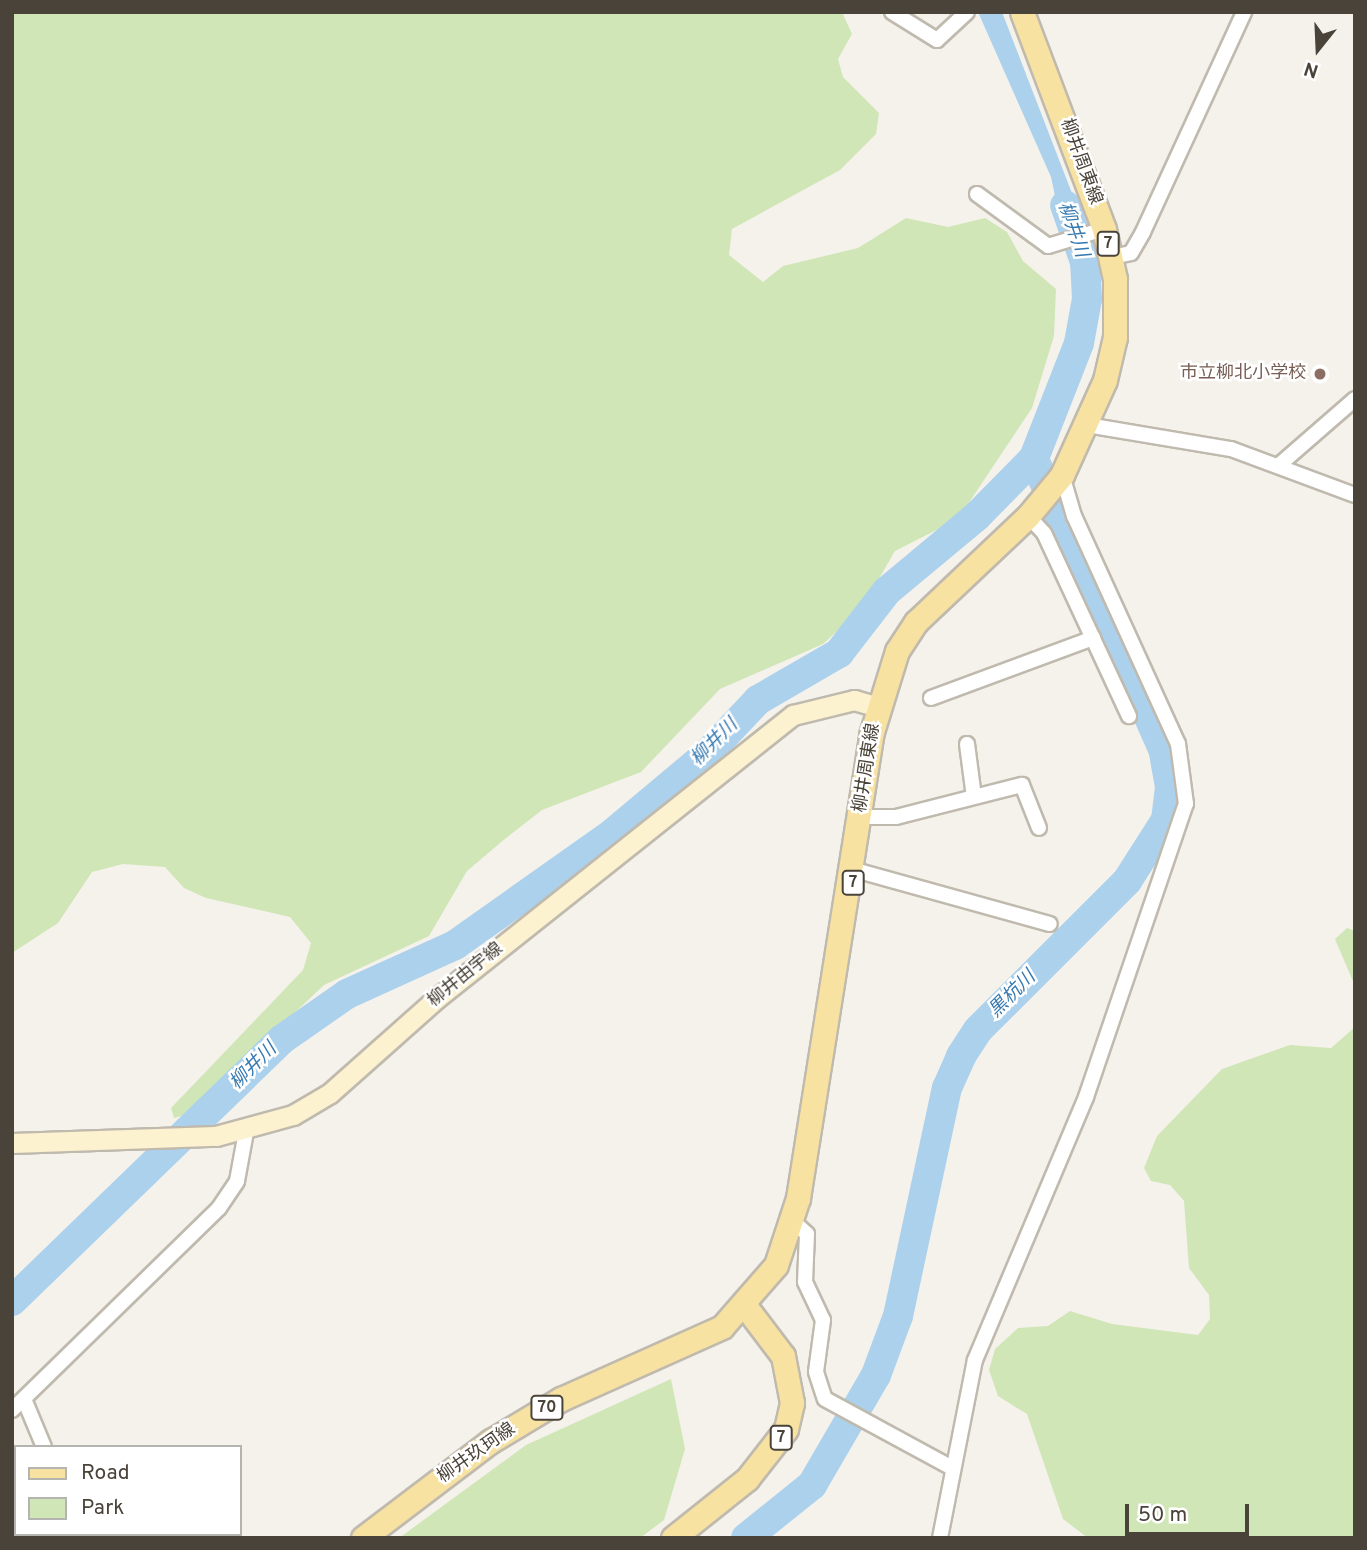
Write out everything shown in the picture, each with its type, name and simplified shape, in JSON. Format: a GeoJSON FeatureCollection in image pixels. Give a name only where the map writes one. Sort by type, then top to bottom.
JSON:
{"type":"FeatureCollection","features":[{"type":"Feature","properties":{"kind":"main road","name":"柳井周東線"},"geometry":{"type":"LineString","coordinates":[[746,1306],[776,1265],[793,1221],[855,870],[860,817],[878,707],[897,651],[916,622],[1034,510],[1060,477],[1087,425],[1115,337],[1112,257],[1099,230],[1022,12]]}},
{"type":"Feature","properties":{"kind":"main road","name":"柳井由宇線"},"geometry":{"type":"LineString","coordinates":[[12,1143],[151,1140],[246,1132],[330,1093],[436,998],[793,715],[855,700],[878,707]]}},
{"type":"Feature","properties":{"kind":"main road","name":"柳井玖珂線"},"geometry":{"type":"LineString","coordinates":[[363,1538],[491,1441],[561,1399],[695,1343],[746,1306]]}},
{"type":"Feature","properties":{"kind":"main road","name":"7"},"geometry":{"type":"LineString","coordinates":[[673,1538],[747,1479],[786,1429],[792,1403],[783,1356],[746,1306]]}},
{"type":"Feature","properties":{"kind":"street"},"geometry":{"type":"LineString","coordinates":[[892,12],[937,40],[967,12]]}},
{"type":"Feature","properties":{"kind":"street"},"geometry":{"type":"LineString","coordinates":[[1112,257],[1131,253],[1143,232],[1244,12]]}},
{"type":"Feature","properties":{"kind":"street"},"geometry":{"type":"LineString","coordinates":[[976,194],[1034,239],[1059,244],[1099,230]]}},
{"type":"Feature","properties":{"kind":"street"},"geometry":{"type":"LineString","coordinates":[[1278,466],[1355,398]]}},
{"type":"Feature","properties":{"kind":"street"},"geometry":{"type":"LineString","coordinates":[[1087,425],[1231,449],[1355,495]]}},
{"type":"Feature","properties":{"kind":"street"},"geometry":{"type":"LineString","coordinates":[[940,1538],[975,1360],[1077,1119],[1186,804],[1178,744],[1074,516],[1060,477]]}},
{"type":"Feature","properties":{"kind":"street"},"geometry":{"type":"LineString","coordinates":[[1034,510],[1129,716]]}},
{"type":"Feature","properties":{"kind":"street"},"geometry":{"type":"LineString","coordinates":[[931,698],[1093,638]]}},
{"type":"Feature","properties":{"kind":"street"},"geometry":{"type":"LineString","coordinates":[[967,744],[974,797]]}},
{"type":"Feature","properties":{"kind":"street"},"geometry":{"type":"LineString","coordinates":[[860,817],[896,817],[1022,785],[1040,828]]}},
{"type":"Feature","properties":{"kind":"street"},"geometry":{"type":"LineString","coordinates":[[855,870],[1050,924]]}},
{"type":"Feature","properties":{"kind":"street"},"geometry":{"type":"LineString","coordinates":[[12,1410],[219,1208],[237,1181],[246,1132]]}},
{"type":"Feature","properties":{"kind":"street"},"geometry":{"type":"LineString","coordinates":[[793,1221],[807,1234],[804,1282],[823,1320],[820,1389],[841,1408],[866,1419],[952,1468]]}},
{"type":"Feature","properties":{"kind":"street"},"geometry":{"type":"LineString","coordinates":[[24,1399],[43,1445]]}},
{"type":"Feature","properties":{"kind":"green space"},"geometry":{"type":"Polygon","coordinates":[[[12,12],[842,12],[852,34],[838,59],[843,77],[879,113],[876,134],[840,170],[732,229],[729,255],[763,282],[783,266],[858,248],[906,218],[948,227],[985,218],[1007,232],[1023,261],[1056,289],[1054,336],[1032,408],[958,519],[895,551],[862,608],[823,644],[720,689],[641,772],[542,810],[467,871],[429,936],[324,985],[188,1114],[174,1118],[171,1108],[303,970],[311,943],[290,917],[206,898],[184,888],[165,867],[123,864],[92,872],[58,923],[12,953],[12,12]]]}},
{"type":"Feature","properties":{"kind":"green space"},"geometry":{"type":"Polygon","coordinates":[[[1347,928],[1355,931],[1355,986],[1335,939],[1347,928]]]}},
{"type":"Feature","properties":{"kind":"green space"},"geometry":{"type":"Polygon","coordinates":[[[1355,1027],[1355,1538],[1088,1538],[1063,1519],[1027,1414],[998,1396],[989,1370],[995,1349],[1018,1328],[1048,1326],[1070,1311],[1112,1324],[1198,1335],[1210,1319],[1209,1295],[1189,1268],[1184,1201],[1170,1185],[1151,1181],[1144,1168],[1157,1136],[1222,1069],[1290,1045],[1331,1048],[1355,1027]]]}},
{"type":"Feature","properties":{"kind":"green space"},"geometry":{"type":"Polygon","coordinates":[[[671,1379],[685,1449],[664,1520],[640,1538],[399,1538],[526,1445],[671,1379]]]}},
{"type":"Feature","properties":{"kind":"water"},"geometry":{"type":"Polygon","coordinates":[[[978,12],[1002,12],[1085,227],[1063,234],[1051,177],[978,12]]]}},
{"type":"Feature","properties":{"kind":"waterway","name":"柳井川"},"geometry":{"type":"LineString","coordinates":[[12,1301],[281,1040],[347,994],[455,945],[613,833],[706,755],[758,700],[839,653],[887,591],[977,516],[1034,458],[1079,343],[1087,299],[1085,262],[1065,205]]}},
{"type":"Feature","properties":{"kind":"waterway","name":"黒杭川"},"geometry":{"type":"LineString","coordinates":[[746,1538],[812,1485],[876,1375],[898,1316],[947,1088],[961,1056],[978,1030],[1127,881],[1166,820],[1170,787],[1163,749],[1038,468]]}},
{"type":"Feature","properties":{"kind":"place","name":"市立柳北小学校"},"geometry":{"type":"Point","coordinates":[1320,374]}}]}
